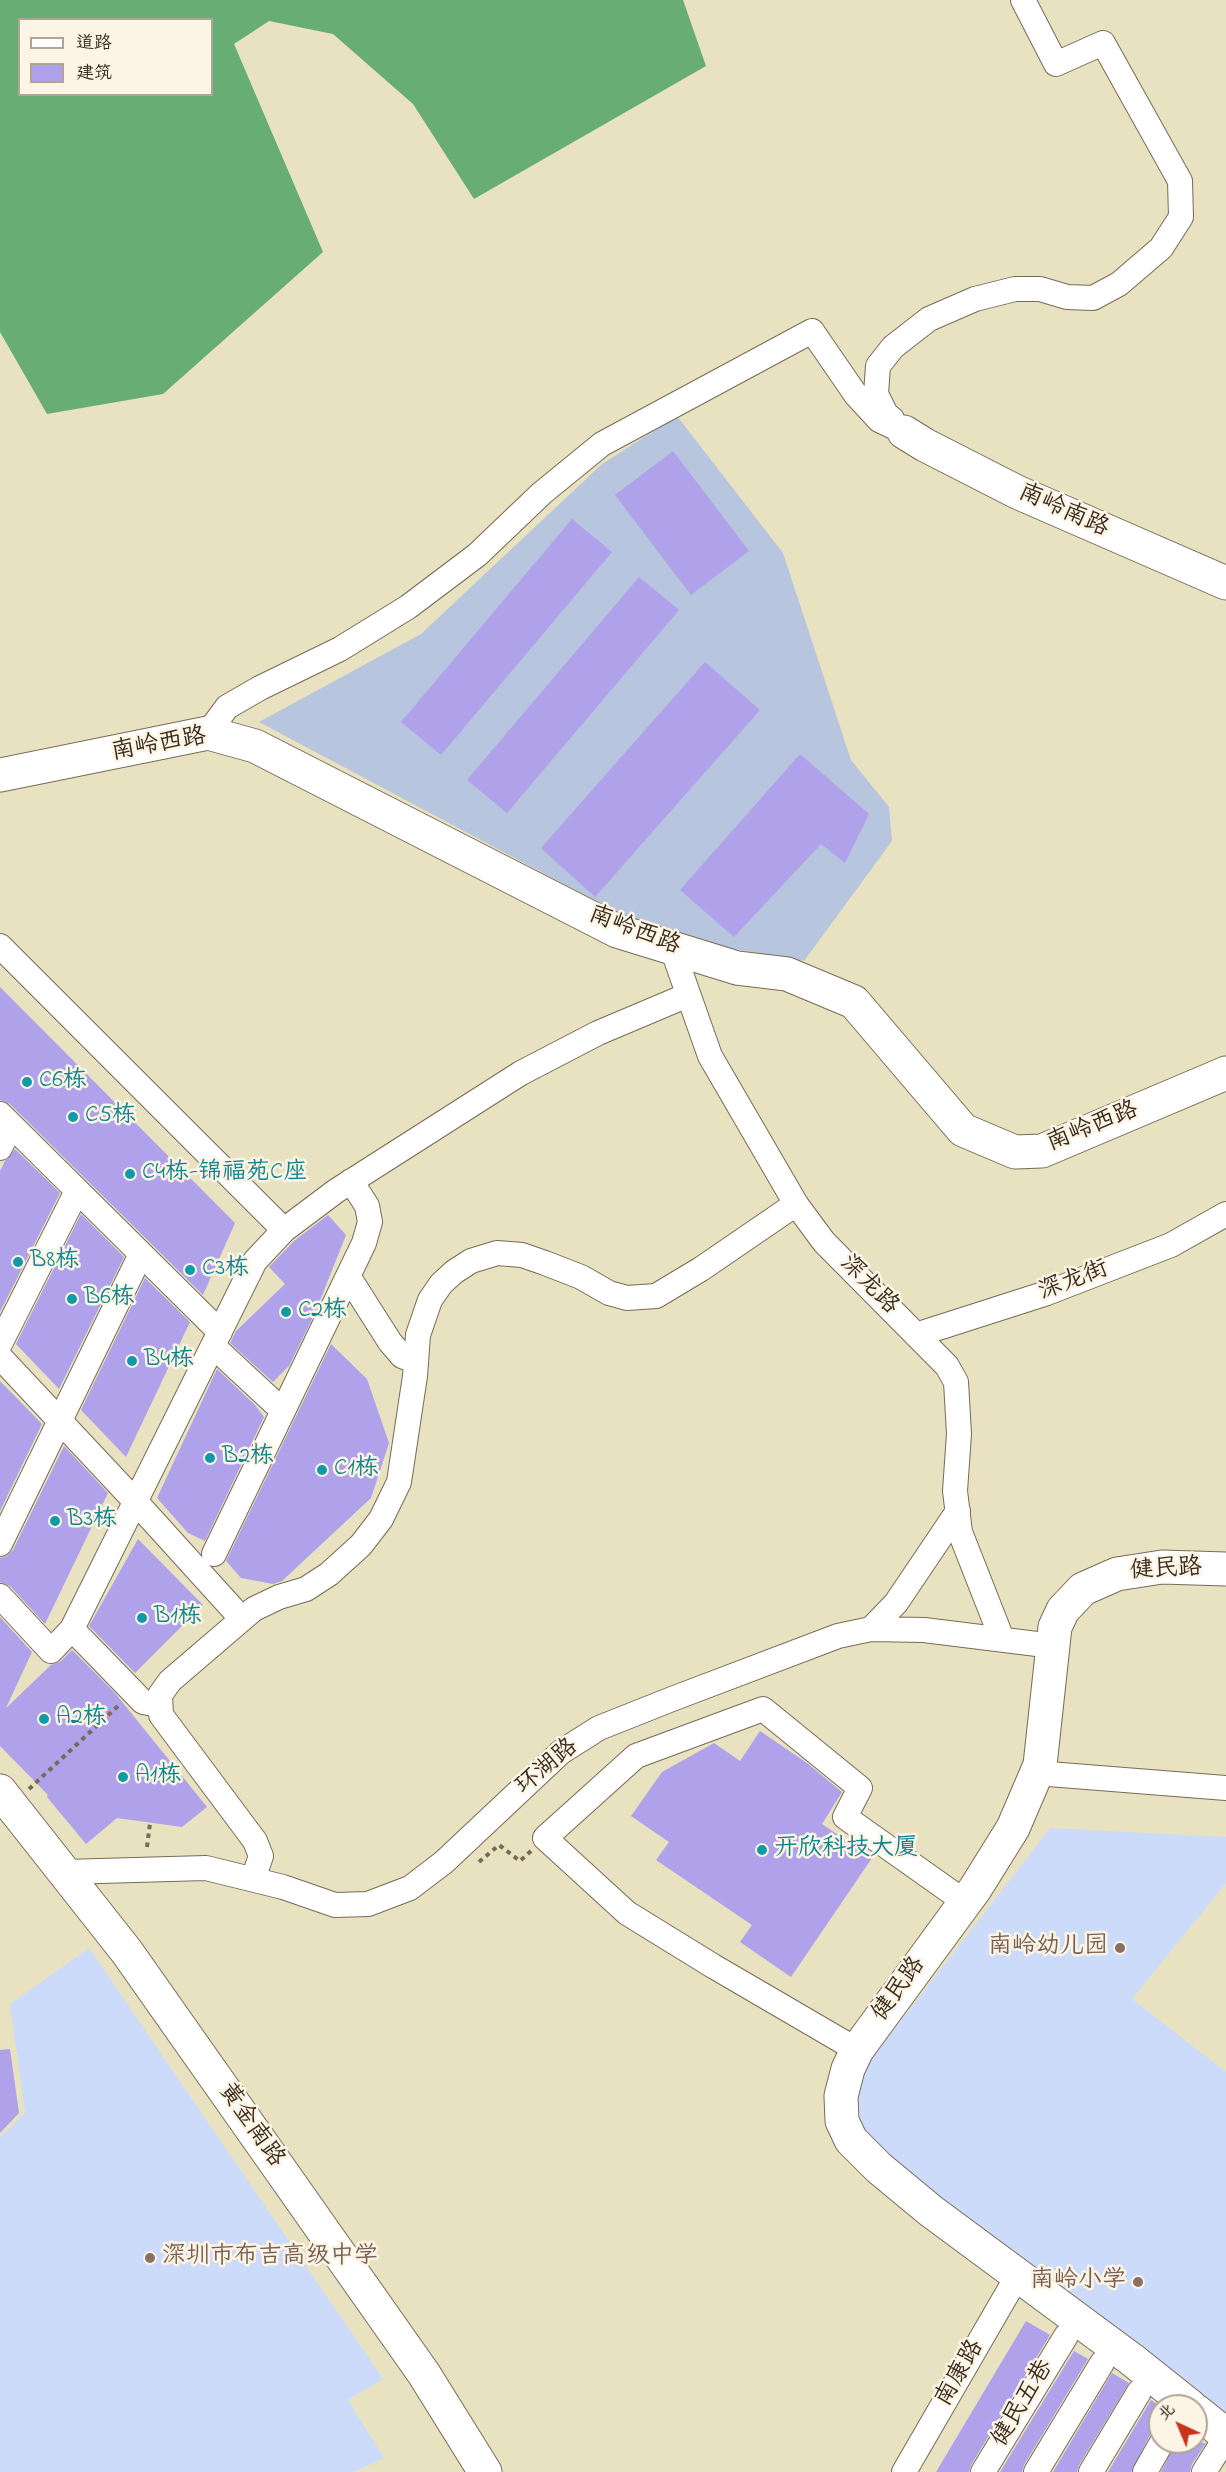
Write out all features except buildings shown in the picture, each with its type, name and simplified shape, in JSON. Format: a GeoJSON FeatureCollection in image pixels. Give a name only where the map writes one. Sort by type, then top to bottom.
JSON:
{"type":"FeatureCollection","features":[{"type":"Feature","properties":{"kind":"street"},"geometry":{"type":"LineString","coordinates":[[904,432],[886,414],[876,394],[878,366],[893,347],[929,319],[975,299],[1015,289],[1040,289],[1067,297],[1093,298],[1119,284],[1161,248],[1181,217],[1180,181],[1103,43],[1056,64],[1023,0]]}},
{"type":"Feature","properties":{"kind":"street"},"geometry":{"type":"LineString","coordinates":[[208,734],[227,707],[260,688],[340,649],[408,607],[477,555],[542,493],[602,444],[812,331],[856,395],[879,420],[904,432]]}},
{"type":"Feature","properties":{"kind":"street","name":"南岭南路"},"geometry":{"type":"LineString","coordinates":[[904,432],[1017,492],[1226,583]]}},
{"type":"Feature","properties":{"kind":"street","name":"南岭西路"},"geometry":{"type":"LineString","coordinates":[[0,775],[208,734],[255,746],[617,932],[737,968],[787,974],[854,1002],[963,1130],[1015,1152],[1042,1150],[1226,1073]]}},
{"type":"Feature","properties":{"kind":"street"},"geometry":{"type":"LineString","coordinates":[[0,946],[284,1230]]}},
{"type":"Feature","properties":{"kind":"street","name":"深龙路"},"geometry":{"type":"LineString","coordinates":[[672,948],[710,1056],[796,1204],[824,1242],[947,1366],[956,1382],[959,1434],[955,1491],[960,1532],[1002,1640]]}},
{"type":"Feature","properties":{"kind":"street"},"geometry":{"type":"LineString","coordinates":[[0,1596],[51,1651],[72,1629],[255,1261],[284,1230],[351,1181],[521,1073],[598,1032],[688,995]]}},
{"type":"Feature","properties":{"kind":"street"},"geometry":{"type":"LineString","coordinates":[[0,1148],[6,1120]]}},
{"type":"Feature","properties":{"kind":"street"},"geometry":{"type":"LineString","coordinates":[[6,1120],[141,1254],[283,1411]]}},
{"type":"Feature","properties":{"kind":"street"},"geometry":{"type":"LineString","coordinates":[[214,1554],[364,1243],[370,1222],[367,1206],[351,1181]]}},
{"type":"Feature","properties":{"kind":"street"},"geometry":{"type":"LineString","coordinates":[[0,1344],[77,1191]]}},
{"type":"Feature","properties":{"kind":"street"},"geometry":{"type":"LineString","coordinates":[[253,1879],[261,1856],[255,1841],[162,1715],[159,1705],[164,1687],[254,1609],[279,1597],[306,1589],[329,1574],[361,1545],[381,1519],[399,1482],[418,1335],[430,1300],[441,1284],[471,1261],[497,1253],[522,1256],[581,1277],[609,1293],[627,1298],[656,1296],[701,1269],[796,1204]]}},
{"type":"Feature","properties":{"kind":"street","name":"深龙街"},"geometry":{"type":"LineString","coordinates":[[916,1335],[1068,1285],[1171,1245],[1226,1214]]}},
{"type":"Feature","properties":{"kind":"street"},"geometry":{"type":"LineString","coordinates":[[0,1544],[141,1254]]}},
{"type":"Feature","properties":{"kind":"street"},"geometry":{"type":"LineString","coordinates":[[348,1275],[390,1342],[402,1356],[416,1362]]}},
{"type":"Feature","properties":{"kind":"street"},"geometry":{"type":"LineString","coordinates":[[0,1357],[241,1618]]}},
{"type":"Feature","properties":{"kind":"street"},"geometry":{"type":"LineString","coordinates":[[871,1629],[896,1603],[958,1511]]}},
{"type":"Feature","properties":{"kind":"street","name":"健民路"},"geometry":{"type":"LineString","coordinates":[[1175,2394],[932,2211],[879,2168],[851,2140],[842,2121],[841,2096],[848,2069],[857,2050],[965,1902],[1013,1828],[1040,1765],[1054,1628],[1063,1610],[1083,1589],[1117,1574],[1162,1567],[1226,1569]]}},
{"type":"Feature","properties":{"kind":"street"},"geometry":{"type":"LineString","coordinates":[[72,1629],[143,1702],[159,1705]]}},
{"type":"Feature","properties":{"kind":"street","name":"环湖路"},"geometry":{"type":"LineString","coordinates":[[64,1872],[206,1868],[253,1879],[335,1905],[368,1904],[410,1888],[453,1853],[561,1752],[598,1728],[838,1636],[871,1629],[924,1630],[1053,1646]]}},
{"type":"Feature","properties":{"kind":"street"},"geometry":{"type":"LineString","coordinates":[[857,2050],[627,1913],[545,1838],[636,1756],[763,1709],[860,1788],[845,1817],[965,1902]]}},
{"type":"Feature","properties":{"kind":"street"},"geometry":{"type":"LineString","coordinates":[[1036,1773],[1226,1788]]}},
{"type":"Feature","properties":{"kind":"street","name":"黄金南路"},"geometry":{"type":"LineString","coordinates":[[6,1798],[127,1952],[424,2374],[485,2472]]}},
{"type":"Feature","properties":{"kind":"street","name":"南康路"},"geometry":{"type":"LineString","coordinates":[[904,2472],[1018,2275]]}},
{"type":"Feature","properties":{"kind":"street","name":"健民五巷"},"geometry":{"type":"LineString","coordinates":[[983,2472],[1066,2336]]}},
{"type":"Feature","properties":{"kind":"street"},"geometry":{"type":"LineString","coordinates":[[1036,2472],[1102,2363]]}},
{"type":"Feature","properties":{"kind":"street"},"geometry":{"type":"LineString","coordinates":[[1091,2472],[1140,2392]]}},
{"type":"Feature","properties":{"kind":"street"},"geometry":{"type":"LineString","coordinates":[[1208,2421],[1226,2436],[1210,2470]]}},
{"type":"Feature","properties":{"kind":"street"},"geometry":{"type":"LineString","coordinates":[[1144,2472],[1155,2454]]}},
{"type":"Feature","properties":{"kind":"path"},"geometry":{"type":"LineString","coordinates":[[6,1798],[133,1692]]}},
{"type":"Feature","properties":{"kind":"path"},"geometry":{"type":"LineString","coordinates":[[453,1853],[470,1870],[499,1845],[520,1861],[545,1838]]}},
{"type":"Feature","properties":{"kind":"shaded area"},"geometry":{"type":"Polygon","coordinates":[[[677,416],[783,553],[851,760],[889,807],[892,841],[804,961],[729,948],[656,930],[586,896],[259,722],[421,634],[602,464],[677,416]]]}},
{"type":"Feature","properties":{"kind":"shaded area","name":"南岭小学"},"geometry":{"type":"Polygon","coordinates":[[[1050,1828],[1226,1837],[1226,1883],[1132,1999],[1226,2072],[1226,2419],[1208,2405],[1208,2394],[1194,2394],[873,2145],[861,2128],[858,2098],[865,2067],[1050,1828]]]}},
{"type":"Feature","properties":{"kind":"shaded area","name":"深圳市布吉高级中学"},"geometry":{"type":"Polygon","coordinates":[[[89,1948],[383,2379],[348,2400],[384,2458],[354,2472],[0,2472],[0,2137],[25,2113],[10,2004],[89,1948]]]}},
{"type":"Feature","properties":{"kind":"green space"},"geometry":{"type":"Polygon","coordinates":[[[0,0],[683,0],[706,66],[474,199],[413,104],[333,34],[269,21],[234,44],[323,252],[163,394],[47,414],[0,332],[0,0]]]}},
{"type":"Feature","properties":{"kind":"place","name":"C6栋"},"geometry":{"type":"Point","coordinates":[27,1082]}},
{"type":"Feature","properties":{"kind":"place","name":"C5栋"},"geometry":{"type":"Point","coordinates":[73,1117]}},
{"type":"Feature","properties":{"kind":"place","name":"C4栋-锦福苑C座"},"geometry":{"type":"Point","coordinates":[130,1174]}},
{"type":"Feature","properties":{"kind":"place","name":"B8栋"},"geometry":{"type":"Point","coordinates":[18,1262]}},
{"type":"Feature","properties":{"kind":"place","name":"C3栋"},"geometry":{"type":"Point","coordinates":[190,1270]}},
{"type":"Feature","properties":{"kind":"place","name":"B6栋"},"geometry":{"type":"Point","coordinates":[72,1299]}},
{"type":"Feature","properties":{"kind":"place","name":"C2栋"},"geometry":{"type":"Point","coordinates":[286,1312]}},
{"type":"Feature","properties":{"kind":"place","name":"B4栋"},"geometry":{"type":"Point","coordinates":[132,1361]}},
{"type":"Feature","properties":{"kind":"place","name":"B2栋"},"geometry":{"type":"Point","coordinates":[210,1458]}},
{"type":"Feature","properties":{"kind":"place","name":"C1栋"},"geometry":{"type":"Point","coordinates":[322,1470]}},
{"type":"Feature","properties":{"kind":"place","name":"B3栋"},"geometry":{"type":"Point","coordinates":[55,1521]}},
{"type":"Feature","properties":{"kind":"place","name":"B1栋"},"geometry":{"type":"Point","coordinates":[142,1618]}},
{"type":"Feature","properties":{"kind":"place","name":"A2栋"},"geometry":{"type":"Point","coordinates":[44,1719]}},
{"type":"Feature","properties":{"kind":"place","name":"A1栋"},"geometry":{"type":"Point","coordinates":[123,1777]}},
{"type":"Feature","properties":{"kind":"place","name":"开欣科技大厦"},"geometry":{"type":"Point","coordinates":[762,1850]}},
{"type":"Feature","properties":{"kind":"place","name":"南岭幼儿园"},"geometry":{"type":"Point","coordinates":[1120,1948]}},
{"type":"Feature","properties":{"kind":"place","name":"深圳市布吉高级中学"},"geometry":{"type":"Point","coordinates":[150,2258]}},
{"type":"Feature","properties":{"kind":"place","name":"南岭小学"},"geometry":{"type":"Point","coordinates":[1138,2282]}}]}
